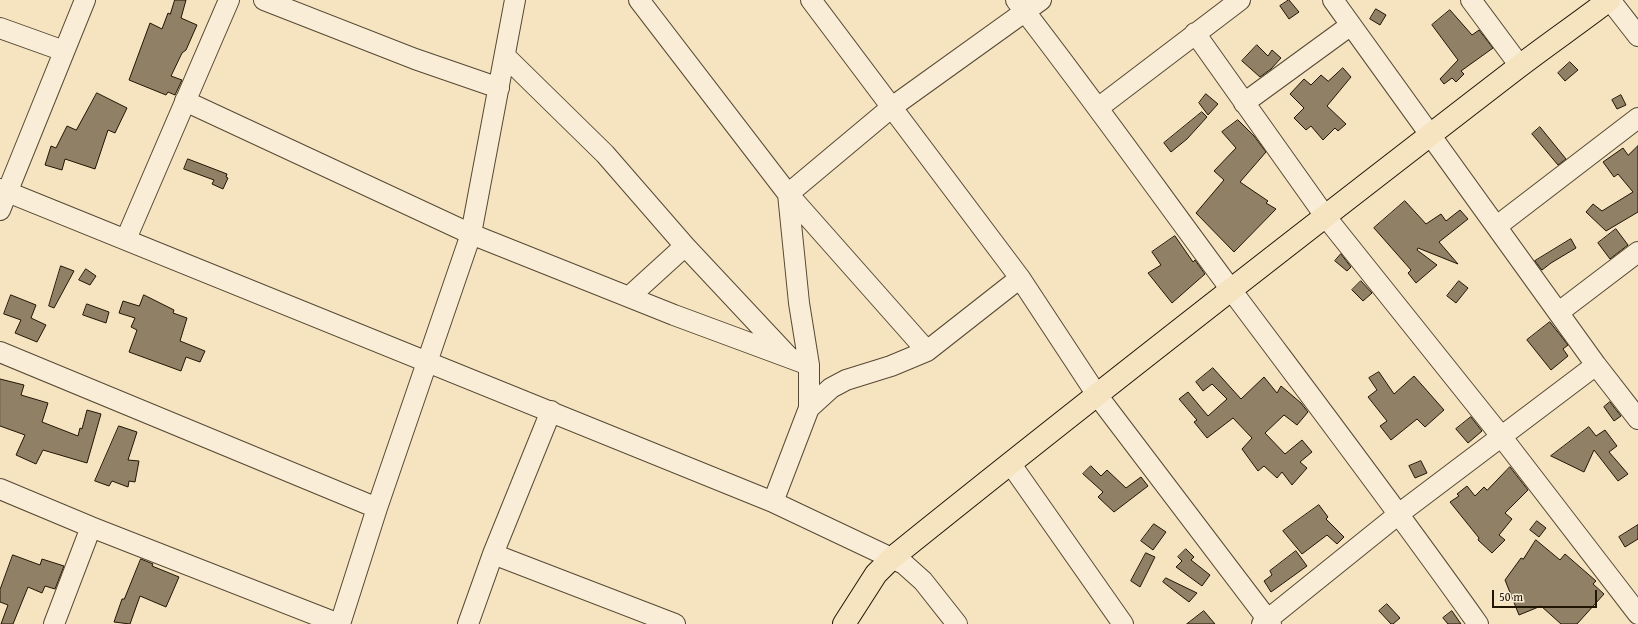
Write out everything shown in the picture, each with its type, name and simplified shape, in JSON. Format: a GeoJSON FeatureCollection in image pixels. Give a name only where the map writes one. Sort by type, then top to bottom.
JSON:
{"type":"FeatureCollection","features":[{"type":"Feature","properties":{"kind":"main road"},"geometry":{"type":"LineString","coordinates":[[844,624],[876,574],[892,558],[1010,463],[1325,216],[1520,66],[1610,0]]}},
{"type":"Feature","properties":{"kind":"street"},"geometry":{"type":"LineString","coordinates":[[85,0],[3,197],[126,239],[773,502],[904,564],[923,581],[957,624]]}},
{"type":"Feature","properties":{"kind":"street"},"geometry":{"type":"LineString","coordinates":[[126,239],[229,0]]}},
{"type":"Feature","properties":{"kind":"street"},"geometry":{"type":"LineString","coordinates":[[264,0],[415,59],[499,88]]}},
{"type":"Feature","properties":{"kind":"street"},"geometry":{"type":"LineString","coordinates":[[639,0],[788,194],[927,351]]}},
{"type":"Feature","properties":{"kind":"street"},"geometry":{"type":"LineString","coordinates":[[811,0],[1020,278],[1097,395],[1267,623],[1400,513],[1596,365]]}},
{"type":"Feature","properties":{"kind":"street"},"geometry":{"type":"LineString","coordinates":[[1098,108],[1240,0]]}},
{"type":"Feature","properties":{"kind":"street"},"geometry":{"type":"LineString","coordinates":[[1333,0],[1596,365],[1638,419]]}},
{"type":"Feature","properties":{"kind":"street"},"geometry":{"type":"LineString","coordinates":[[1471,0],[1520,66]]}},
{"type":"Feature","properties":{"kind":"street"},"geometry":{"type":"LineString","coordinates":[[1610,0],[1638,36]]}},
{"type":"Feature","properties":{"kind":"street"},"geometry":{"type":"LineString","coordinates":[[0,489],[91,527],[340,624],[426,360],[471,234],[516,1]]}},
{"type":"Feature","properties":{"kind":"street"},"geometry":{"type":"LineString","coordinates":[[788,194],[892,107],[1027,4],[1098,108],[1231,290],[1400,513],[1478,624]]}},
{"type":"Feature","properties":{"kind":"street"},"geometry":{"type":"LineString","coordinates":[[1244,103],[1351,25]]}},
{"type":"Feature","properties":{"kind":"street"},"geometry":{"type":"LineString","coordinates":[[0,28],[64,51]]}},
{"type":"Feature","properties":{"kind":"street"},"geometry":{"type":"LineString","coordinates":[[1195,33],[1325,216],[1501,436],[1638,614]]}},
{"type":"Feature","properties":{"kind":"street"},"geometry":{"type":"LineString","coordinates":[[505,56],[605,154],[685,246],[800,362]]}},
{"type":"Feature","properties":{"kind":"street"},"geometry":{"type":"LineString","coordinates":[[185,101],[471,234],[630,296],[674,315],[800,362]]}},
{"type":"Feature","properties":{"kind":"street"},"geometry":{"type":"LineString","coordinates":[[1497,226],[1638,118]]}},
{"type":"Feature","properties":{"kind":"street"},"geometry":{"type":"LineString","coordinates":[[788,194],[800,302],[800,362],[809,408]]}},
{"type":"Feature","properties":{"kind":"street"},"geometry":{"type":"LineString","coordinates":[[630,296],[685,246]]}},
{"type":"Feature","properties":{"kind":"street"},"geometry":{"type":"LineString","coordinates":[[1559,312],[1638,252]]}},
{"type":"Feature","properties":{"kind":"street"},"geometry":{"type":"LineString","coordinates":[[773,502],[809,408],[831,388],[846,380],[891,366],[927,351],[1020,278]]}},
{"type":"Feature","properties":{"kind":"street"},"geometry":{"type":"LineString","coordinates":[[0,352],[377,508]]}},
{"type":"Feature","properties":{"kind":"street"},"geometry":{"type":"LineString","coordinates":[[468,624],[493,554],[551,411]]}},
{"type":"Feature","properties":{"kind":"street"},"geometry":{"type":"LineString","coordinates":[[1010,463],[1123,624]]}},
{"type":"Feature","properties":{"kind":"street"},"geometry":{"type":"LineString","coordinates":[[54,624],[91,527]]}},
{"type":"Feature","properties":{"kind":"street"},"geometry":{"type":"LineString","coordinates":[[493,554],[674,624]]}},
{"type":"Feature","properties":{"kind":"building"},"geometry":{"type":"Polygon","coordinates":[[[175,0],[186,0],[181,18],[197,25],[186,50],[182,53],[171,76],[182,80],[175,95],[168,92],[166,95],[129,80],[150,23],[162,29],[175,0]]]}},
{"type":"Feature","properties":{"kind":"building"},"geometry":{"type":"Polygon","coordinates":[[[1289,0],[1299,12],[1289,19],[1280,6],[1289,0]]]}},
{"type":"Feature","properties":{"kind":"building"},"geometry":{"type":"Polygon","coordinates":[[[1376,9],[1386,15],[1380,25],[1370,19],[1376,9]]]}},
{"type":"Feature","properties":{"kind":"building"},"geometry":{"type":"Polygon","coordinates":[[[1450,10],[1472,35],[1479,30],[1493,48],[1461,71],[1464,74],[1456,82],[1452,78],[1444,84],[1440,79],[1458,60],[1432,25],[1450,10]]]}},
{"type":"Feature","properties":{"kind":"building"},"geometry":{"type":"Polygon","coordinates":[[[1257,45],[1268,56],[1272,50],[1281,58],[1271,69],[1260,77],[1242,61],[1257,45]]]}},
{"type":"Feature","properties":{"kind":"building"},"geometry":{"type":"Polygon","coordinates":[[[1570,62],[1578,70],[1565,81],[1558,73],[1570,62]]]}},
{"type":"Feature","properties":{"kind":"building"},"geometry":{"type":"Polygon","coordinates":[[[1343,68],[1351,77],[1327,106],[1346,124],[1338,131],[1335,128],[1323,140],[1311,126],[1306,130],[1294,118],[1304,108],[1290,94],[1304,79],[1311,85],[1321,75],[1328,81],[1343,68]]]}},
{"type":"Feature","properties":{"kind":"building"},"geometry":{"type":"Polygon","coordinates":[[[97,93],[127,108],[115,133],[108,130],[95,169],[65,159],[62,170],[45,165],[51,146],[56,148],[67,126],[76,130],[97,93]]]}},
{"type":"Feature","properties":{"kind":"building"},"geometry":{"type":"Polygon","coordinates":[[[1206,94],[1218,104],[1208,115],[1199,103],[1206,94]]]}},
{"type":"Feature","properties":{"kind":"building"},"geometry":{"type":"Polygon","coordinates":[[[1621,95],[1626,105],[1617,109],[1612,100],[1621,95]]]}},
{"type":"Feature","properties":{"kind":"building"},"geometry":{"type":"Polygon","coordinates":[[[1202,112],[1207,117],[1187,139],[1171,152],[1164,143],[1202,112]]]}},
{"type":"Feature","properties":{"kind":"building"},"geometry":{"type":"Polygon","coordinates":[[[1238,120],[1254,136],[1266,152],[1240,182],[1268,201],[1266,203],[1276,209],[1234,252],[1196,213],[1224,180],[1214,171],[1236,148],[1222,132],[1238,120]]]}},
{"type":"Feature","properties":{"kind":"building"},"geometry":{"type":"Polygon","coordinates":[[[1540,127],[1566,159],[1558,165],[1532,134],[1540,127]]]}},
{"type":"Feature","properties":{"kind":"building"},"geometry":{"type":"Polygon","coordinates":[[[1638,146],[1638,212],[1606,231],[1586,212],[1593,204],[1602,211],[1633,192],[1618,174],[1614,177],[1603,162],[1623,148],[1628,155],[1638,146]]]}},
{"type":"Feature","properties":{"kind":"building"},"geometry":{"type":"Polygon","coordinates":[[[188,159],[227,174],[226,177],[228,178],[223,189],[212,184],[214,180],[184,169],[188,159]]]}},
{"type":"Feature","properties":{"kind":"building"},"geometry":{"type":"Polygon","coordinates":[[[1405,201],[1426,224],[1441,214],[1446,221],[1460,210],[1468,219],[1439,242],[1458,264],[1418,248],[1417,250],[1437,265],[1416,283],[1408,273],[1411,270],[1374,228],[1405,201]]]}},
{"type":"Feature","properties":{"kind":"building"},"geometry":{"type":"Polygon","coordinates":[[[1616,229],[1628,245],[1610,259],[1598,243],[1616,229]]]}},
{"type":"Feature","properties":{"kind":"building"},"geometry":{"type":"Polygon","coordinates":[[[1175,236],[1193,262],[1195,260],[1205,274],[1172,303],[1148,273],[1161,265],[1152,252],[1175,236]]]}},
{"type":"Feature","properties":{"kind":"building"},"geometry":{"type":"Polygon","coordinates":[[[1571,239],[1576,248],[1542,270],[1535,261],[1571,239]]]}},
{"type":"Feature","properties":{"kind":"building"},"geometry":{"type":"Polygon","coordinates":[[[1341,254],[1351,267],[1347,271],[1335,261],[1341,254]]]}},
{"type":"Feature","properties":{"kind":"building"},"geometry":{"type":"Polygon","coordinates":[[[61,266],[74,271],[54,308],[49,306],[61,266]]]}},
{"type":"Feature","properties":{"kind":"building"},"geometry":{"type":"Polygon","coordinates":[[[86,269],[96,276],[90,285],[79,280],[86,269]]]}},
{"type":"Feature","properties":{"kind":"building"},"geometry":{"type":"Polygon","coordinates":[[[1361,281],[1372,293],[1363,301],[1352,290],[1361,281]]]}},
{"type":"Feature","properties":{"kind":"building"},"geometry":{"type":"Polygon","coordinates":[[[1459,281],[1468,288],[1456,303],[1447,296],[1459,281]]]}},
{"type":"Feature","properties":{"kind":"building"},"geometry":{"type":"Polygon","coordinates":[[[11,295],[36,305],[31,318],[46,325],[37,342],[15,333],[21,320],[4,314],[11,295]]]}},
{"type":"Feature","properties":{"kind":"building"},"geometry":{"type":"Polygon","coordinates":[[[144,295],[174,310],[173,313],[187,318],[180,341],[205,351],[200,362],[186,357],[181,371],[129,352],[137,330],[131,327],[135,318],[119,313],[123,301],[139,306],[144,295]]]}},
{"type":"Feature","properties":{"kind":"building"},"geometry":{"type":"Polygon","coordinates":[[[87,304],[109,312],[106,323],[83,315],[87,304]]]}},
{"type":"Feature","properties":{"kind":"building"},"geometry":{"type":"Polygon","coordinates":[[[1550,322],[1568,345],[1563,349],[1568,356],[1551,370],[1527,340],[1550,322]]]}},
{"type":"Feature","properties":{"kind":"building"},"geometry":{"type":"Polygon","coordinates":[[[1213,368],[1241,399],[1264,377],[1277,393],[1281,386],[1301,403],[1308,412],[1297,425],[1284,415],[1265,433],[1285,454],[1302,440],[1312,452],[1300,462],[1307,468],[1292,485],[1282,472],[1277,478],[1264,466],[1258,471],[1242,449],[1252,438],[1233,418],[1207,438],[1194,422],[1197,420],[1179,399],[1188,392],[1208,416],[1227,399],[1212,384],[1203,391],[1196,382],[1213,368]]]}},
{"type":"Feature","properties":{"kind":"building"},"geometry":{"type":"Polygon","coordinates":[[[1379,372],[1394,394],[1414,376],[1444,410],[1425,427],[1417,419],[1391,440],[1380,426],[1387,421],[1368,397],[1377,390],[1369,378],[1379,372]]]}},
{"type":"Feature","properties":{"kind":"building"},"geometry":{"type":"Polygon","coordinates":[[[0,379],[24,385],[21,395],[48,403],[42,422],[78,436],[80,428],[82,429],[87,410],[101,414],[87,463],[43,450],[36,464],[16,455],[25,435],[0,426],[0,379]]]}},
{"type":"Feature","properties":{"kind":"building"},"geometry":{"type":"Polygon","coordinates":[[[1610,402],[1621,416],[1614,421],[1604,407],[1610,402]]]}},
{"type":"Feature","properties":{"kind":"building"},"geometry":{"type":"Polygon","coordinates":[[[1471,417],[1482,431],[1468,443],[1456,429],[1471,417]]]}},
{"type":"Feature","properties":{"kind":"building"},"geometry":{"type":"Polygon","coordinates":[[[119,426],[137,432],[128,460],[139,461],[135,482],[129,481],[128,487],[112,481],[109,486],[95,481],[119,426]]]}},
{"type":"Feature","properties":{"kind":"building"},"geometry":{"type":"Polygon","coordinates":[[[1589,427],[1596,436],[1605,430],[1617,446],[1609,452],[1628,474],[1618,481],[1594,450],[1584,472],[1551,456],[1589,427]]]}},
{"type":"Feature","properties":{"kind":"building"},"geometry":{"type":"Polygon","coordinates":[[[1421,461],[1427,473],[1415,478],[1409,466],[1421,461]]]}},
{"type":"Feature","properties":{"kind":"building"},"geometry":{"type":"Polygon","coordinates":[[[1091,466],[1101,476],[1107,470],[1126,488],[1141,477],[1148,486],[1114,512],[1098,497],[1103,492],[1083,474],[1091,466]]]}},
{"type":"Feature","properties":{"kind":"building"},"geometry":{"type":"Polygon","coordinates":[[[1510,467],[1528,490],[1505,513],[1512,519],[1499,535],[1505,540],[1492,553],[1478,540],[1479,538],[1450,502],[1459,496],[1457,494],[1467,486],[1475,496],[1484,487],[1487,490],[1510,467]]]}},
{"type":"Feature","properties":{"kind":"building"},"geometry":{"type":"Polygon","coordinates":[[[1319,505],[1328,517],[1326,519],[1344,537],[1337,544],[1327,535],[1302,554],[1283,531],[1319,505]]]}},
{"type":"Feature","properties":{"kind":"building"},"geometry":{"type":"Polygon","coordinates":[[[1537,521],[1546,528],[1539,537],[1530,530],[1537,521]]]}},
{"type":"Feature","properties":{"kind":"building"},"geometry":{"type":"Polygon","coordinates":[[[1154,524],[1166,532],[1153,550],[1141,541],[1154,524]]]}},
{"type":"Feature","properties":{"kind":"building"},"geometry":{"type":"Polygon","coordinates":[[[1638,525],[1638,539],[1625,547],[1619,537],[1638,525]]]}},
{"type":"Feature","properties":{"kind":"building"},"geometry":{"type":"Polygon","coordinates":[[[1536,540],[1560,560],[1565,554],[1596,581],[1593,584],[1604,594],[1577,624],[1561,624],[1541,606],[1519,615],[1505,580],[1521,558],[1523,559],[1536,540]]]}},
{"type":"Feature","properties":{"kind":"building"},"geometry":{"type":"Polygon","coordinates":[[[1186,549],[1194,557],[1191,560],[1210,575],[1202,586],[1176,567],[1182,561],[1178,557],[1186,549]]]}},
{"type":"Feature","properties":{"kind":"building"},"geometry":{"type":"Polygon","coordinates":[[[1296,551],[1307,566],[1271,592],[1264,581],[1272,575],[1270,571],[1296,551]]]}},
{"type":"Feature","properties":{"kind":"building"},"geometry":{"type":"Polygon","coordinates":[[[1146,553],[1155,557],[1140,587],[1131,581],[1146,553]]]}},
{"type":"Feature","properties":{"kind":"building"},"geometry":{"type":"Polygon","coordinates":[[[13,555],[40,565],[42,559],[64,566],[55,589],[45,586],[42,593],[28,587],[13,624],[1,624],[8,605],[0,602],[0,590],[13,555]]]}},
{"type":"Feature","properties":{"kind":"building"},"geometry":{"type":"Polygon","coordinates":[[[141,559],[153,564],[152,566],[179,577],[166,607],[140,596],[130,624],[114,622],[122,599],[124,599],[141,559]]]}},
{"type":"Feature","properties":{"kind":"building"},"geometry":{"type":"Polygon","coordinates":[[[1166,578],[1197,593],[1189,602],[1163,582],[1166,578]]]}},
{"type":"Feature","properties":{"kind":"building"},"geometry":{"type":"Polygon","coordinates":[[[1387,604],[1400,618],[1393,624],[1391,624],[1379,611],[1387,604]]]}},
{"type":"Feature","properties":{"kind":"building"},"geometry":{"type":"Polygon","coordinates":[[[1204,611],[1215,624],[1187,624],[1204,611]]]}},
{"type":"Feature","properties":{"kind":"building"},"geometry":{"type":"Polygon","coordinates":[[[1452,611],[1461,624],[1448,624],[1443,618],[1452,611]]]}}]}
